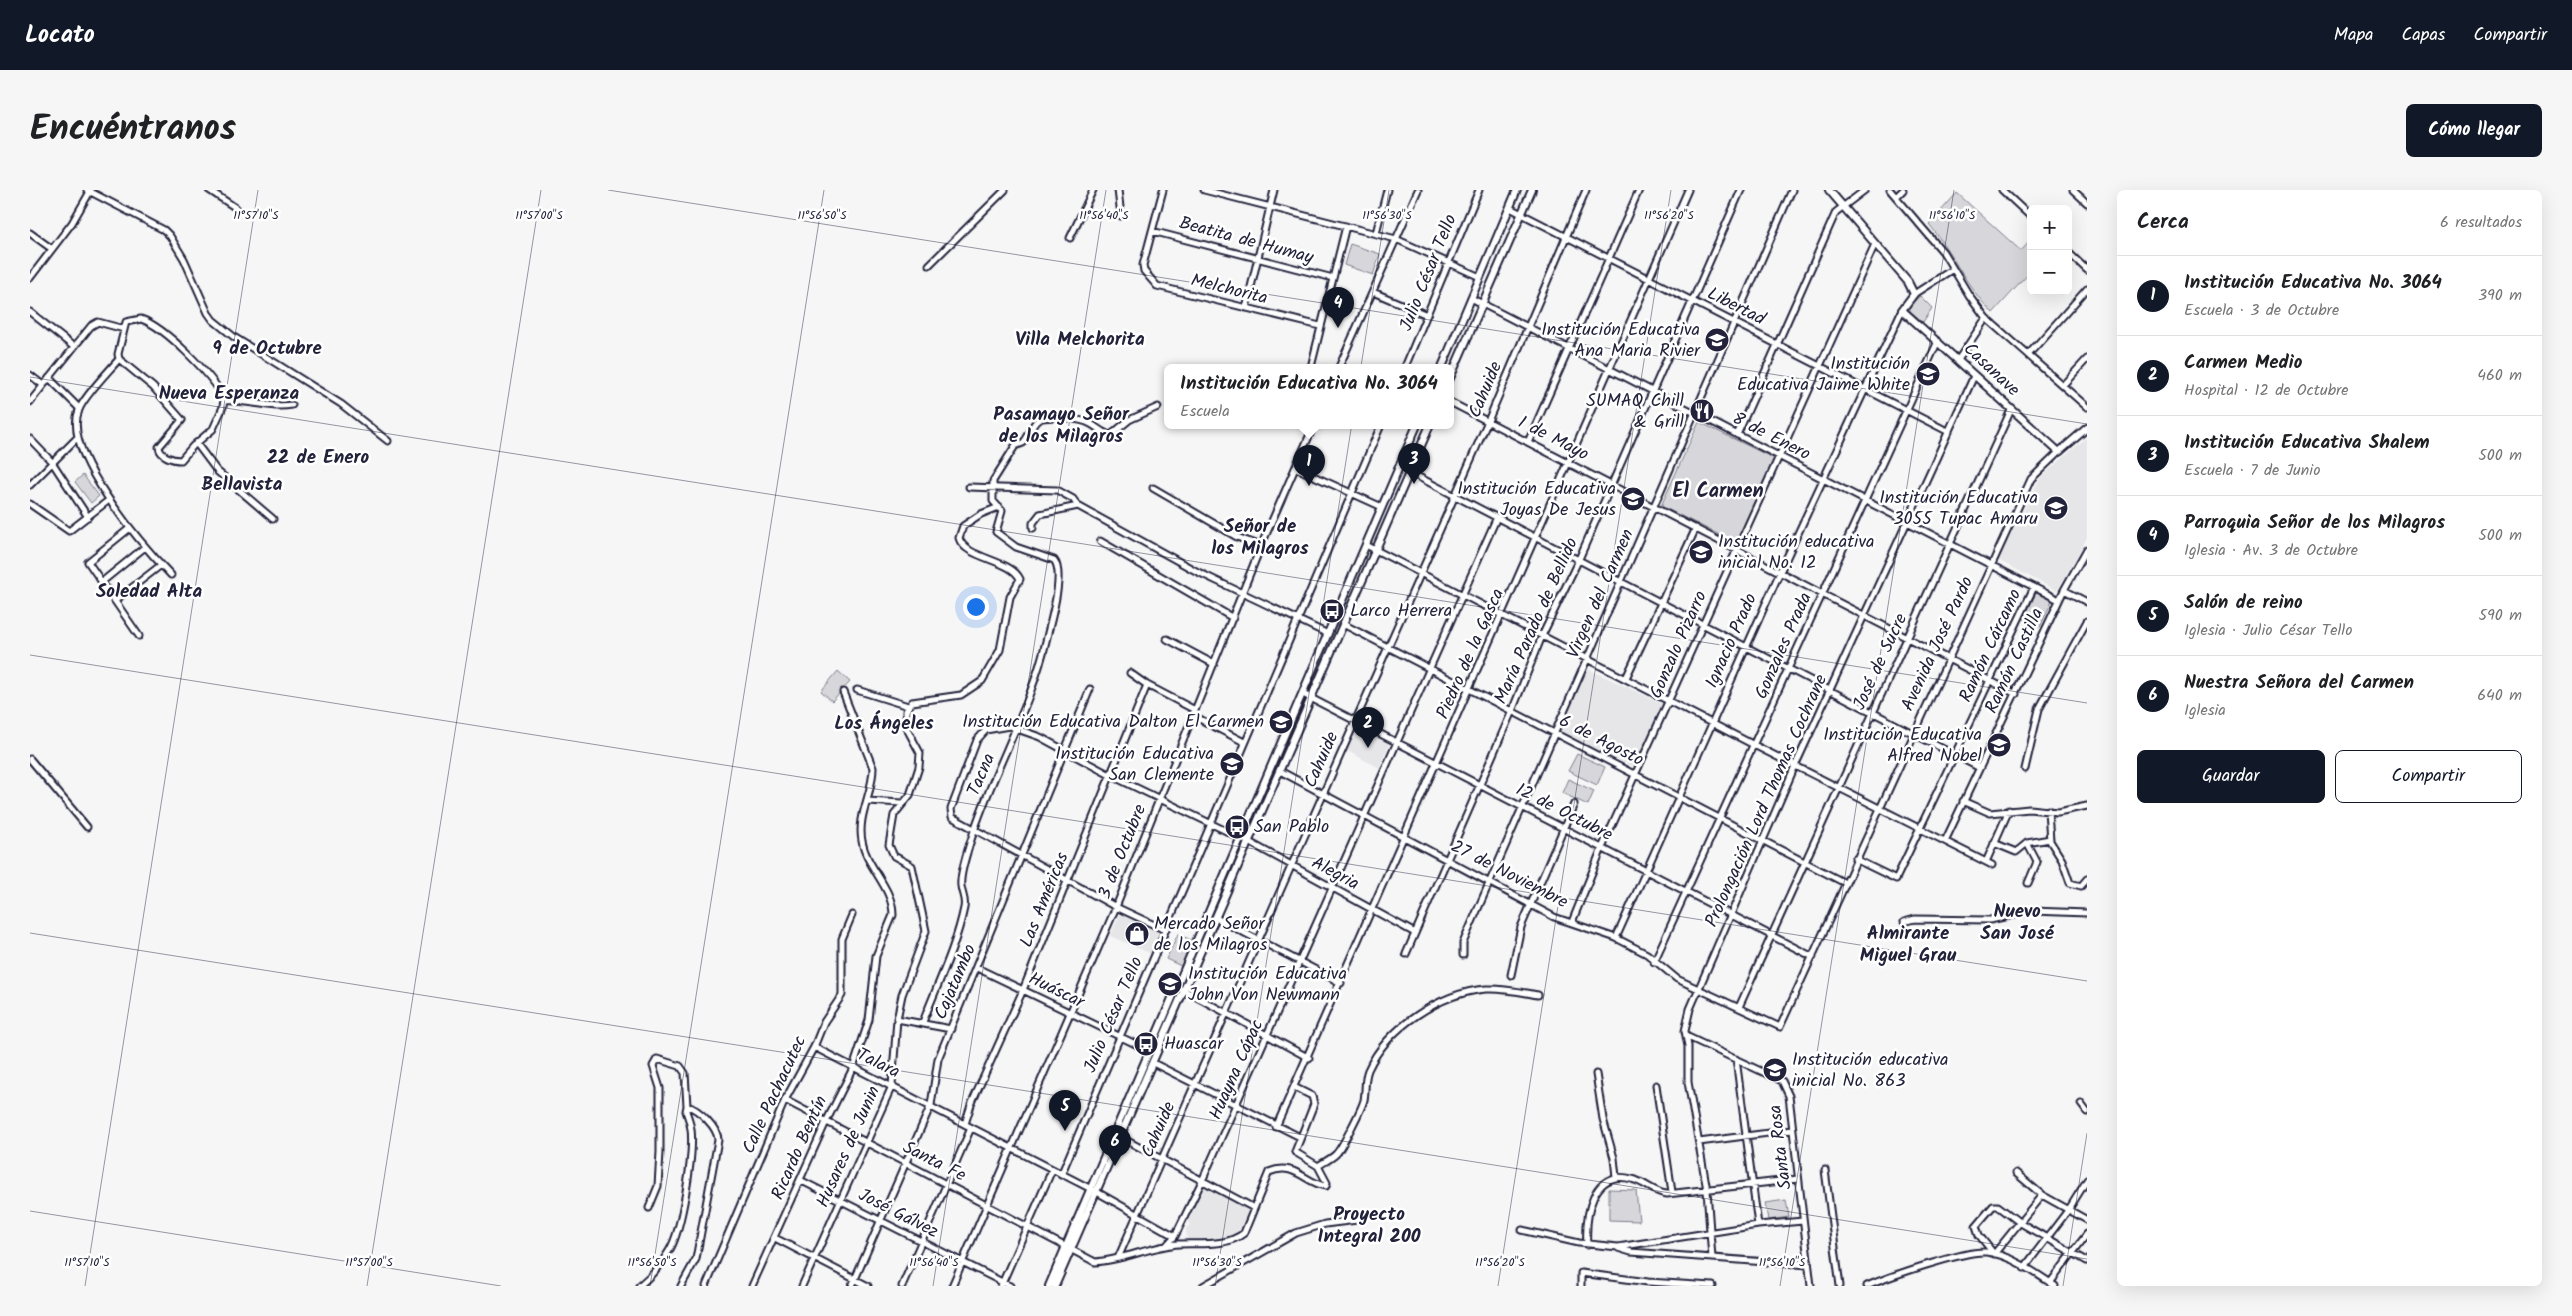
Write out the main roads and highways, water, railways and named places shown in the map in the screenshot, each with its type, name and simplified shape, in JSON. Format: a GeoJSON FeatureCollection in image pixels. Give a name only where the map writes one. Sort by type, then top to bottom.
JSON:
{"type":"FeatureCollection","features":[{"type":"Feature","properties":{"kind":"place","name":"Parroquia Señor de los Milagros"},"geometry":{"type":"Point","coordinates":[1338,328]}},
{"type":"Feature","properties":{"kind":"place","name":"Institución Educativa Ana Maria Rivier"},"geometry":{"type":"Point","coordinates":[1717,340]}},
{"type":"Feature","properties":{"kind":"place","name":"Institución Educativa Jaime White"},"geometry":{"type":"Point","coordinates":[1928,374]}},
{"type":"Feature","properties":{"kind":"place","name":"SUMAQ Chill & Grill"},"geometry":{"type":"Point","coordinates":[1702,411]}},
{"type":"Feature","properties":{"kind":"place","name":"Institución Educativa Shalem"},"geometry":{"type":"Point","coordinates":[1414,484]}},
{"type":"Feature","properties":{"kind":"place","name":"Institución Educativa No. 3064"},"geometry":{"type":"Point","coordinates":[1309,486]}},
{"type":"Feature","properties":{"kind":"place","name":"Institución Educativa Joyas De Jesus"},"geometry":{"type":"Point","coordinates":[1633,499]}},
{"type":"Feature","properties":{"kind":"place","name":"Institución Educativa 3055 Tupac Amaru"},"geometry":{"type":"Point","coordinates":[2056,508]}},
{"type":"Feature","properties":{"kind":"place","name":"Institución educativa inicial No. 12"},"geometry":{"type":"Point","coordinates":[1701,552]}},
{"type":"Feature","properties":{"kind":"place","name":"Larco Herrera"},"geometry":{"type":"Point","coordinates":[1332,611]}},
{"type":"Feature","properties":{"kind":"place","name":"Institución Educativa Dalton El Carmen"},"geometry":{"type":"Point","coordinates":[1281,722]}},
{"type":"Feature","properties":{"kind":"place","name":"Institución Educativa Alfred Nobel"},"geometry":{"type":"Point","coordinates":[1999,745]}},
{"type":"Feature","properties":{"kind":"place","name":"Carmen Medio"},"geometry":{"type":"Point","coordinates":[1368,748]}},
{"type":"Feature","properties":{"kind":"place","name":"Institución Educativa San Clemente"},"geometry":{"type":"Point","coordinates":[1232,764]}},
{"type":"Feature","properties":{"kind":"place","name":"San Pablo"},"geometry":{"type":"Point","coordinates":[1237,827]}},
{"type":"Feature","properties":{"kind":"place","name":"Mercado Señor de los Milagros"},"geometry":{"type":"Point","coordinates":[1137,934]}},
{"type":"Feature","properties":{"kind":"place","name":"Institución Educativa John Von Newmann"},"geometry":{"type":"Point","coordinates":[1170,984]}},
{"type":"Feature","properties":{"kind":"place","name":"Huascar"},"geometry":{"type":"Point","coordinates":[1146,1044]}},
{"type":"Feature","properties":{"kind":"place","name":"Institución educativa inicial No. 863"},"geometry":{"type":"Point","coordinates":[1775,1070]}},
{"type":"Feature","properties":{"kind":"place","name":"Salón de reino"},"geometry":{"type":"Point","coordinates":[1065,1131]}},
{"type":"Feature","properties":{"kind":"place","name":"Nuestra Señora del Carmen"},"geometry":{"type":"Point","coordinates":[1115,1166]}},
{"type":"Feature","properties":{"kind":"district","name":"Villa Melchorita"},"geometry":{"type":"Point","coordinates":[1080,340]}},
{"type":"Feature","properties":{"kind":"district","name":"9 de Octubre"},"geometry":{"type":"Point","coordinates":[267,349]}},
{"type":"Feature","properties":{"kind":"district","name":"Nueva Esperanza"},"geometry":{"type":"Point","coordinates":[229,394]}},
{"type":"Feature","properties":{"kind":"district","name":"Pasamayo Señor de los Milagros"},"geometry":{"type":"Point","coordinates":[1061,426]}},
{"type":"Feature","properties":{"kind":"district","name":"22 de Enero"},"geometry":{"type":"Point","coordinates":[318,458]}},
{"type":"Feature","properties":{"kind":"district","name":"Bellavista"},"geometry":{"type":"Point","coordinates":[242,485]}},
{"type":"Feature","properties":{"kind":"district","name":"El Carmen"},"geometry":{"type":"Point","coordinates":[1718,492]}},
{"type":"Feature","properties":{"kind":"district","name":"Señor de los Milagros"},"geometry":{"type":"Point","coordinates":[1260,538]}},
{"type":"Feature","properties":{"kind":"district","name":"Soledad Alta"},"geometry":{"type":"Point","coordinates":[149,592]}},
{"type":"Feature","properties":{"kind":"district","name":"Los Ángeles"},"geometry":{"type":"Point","coordinates":[884,724]}},
{"type":"Feature","properties":{"kind":"district","name":"Nuevo San José"},"geometry":{"type":"Point","coordinates":[2017,923]}},
{"type":"Feature","properties":{"kind":"district","name":"Almirante Miguel Grau"},"geometry":{"type":"Point","coordinates":[1908,945]}},
{"type":"Feature","properties":{"kind":"district","name":"Proyecto Integral 200"},"geometry":{"type":"Point","coordinates":[1369,1226]}}]}
